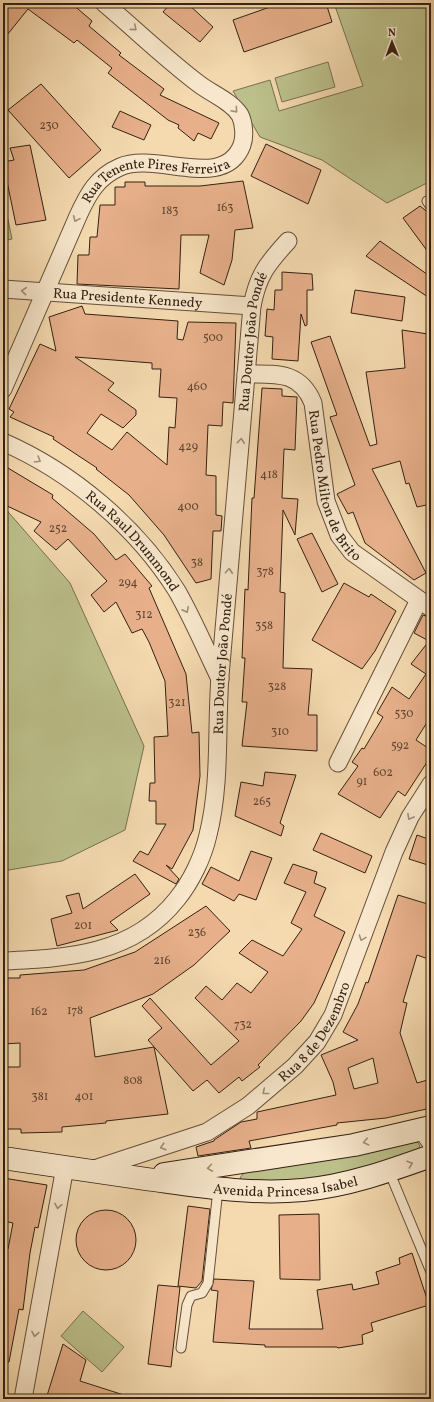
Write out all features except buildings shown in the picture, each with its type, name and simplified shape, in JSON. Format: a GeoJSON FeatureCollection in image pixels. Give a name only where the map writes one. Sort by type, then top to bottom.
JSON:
{"type":"FeatureCollection","features":[{"type":"Feature","properties":{"kind":"main road","name":"Avenida Princesa Isabel"},"geometry":{"type":"LineString","coordinates":[[137,1177],[240,1164],[428,1133]]}},
{"type":"Feature","properties":{"kind":"main road","name":"Avenida Princesa Isabel"},"geometry":{"type":"LineString","coordinates":[[3,1158],[241,1191],[303,1190],[336,1185],[389,1171],[431,1156]]}},
{"type":"Feature","properties":{"kind":"main road"},"geometry":{"type":"LineString","coordinates":[[240,1164],[234,1172],[233,1178],[235,1185],[241,1191]]}},
{"type":"Feature","properties":{"kind":"street","name":"Rua Tenente Pires Ferreira"},"geometry":{"type":"LineString","coordinates":[[3,389],[89,192],[100,178],[121,166],[144,163],[214,168],[227,165],[237,156],[243,143],[244,128],[240,116],[230,104],[198,84],[104,3]]}},
{"type":"Feature","properties":{"kind":"street","name":"Rua Doutor João Pondé"},"geometry":{"type":"LineString","coordinates":[[3,961],[72,957],[100,951],[127,940],[148,926],[177,899],[195,869],[208,837],[218,762],[220,679],[252,306],[256,284],[264,269],[288,241]]}},
{"type":"Feature","properties":{"kind":"street","name":"Rua Presidente Kennedy"},"geometry":{"type":"LineString","coordinates":[[3,290],[252,306]]}},
{"type":"Feature","properties":{"kind":"street","name":"Rua Pedro Milton de Brito"},"geometry":{"type":"LineString","coordinates":[[246,374],[285,376],[299,381],[308,390],[313,403],[326,501],[339,536],[352,552],[425,604]]}},
{"type":"Feature","properties":{"kind":"street","name":"Rua Raul Drummond"},"geometry":{"type":"LineString","coordinates":[[3,442],[22,450],[55,470],[86,493],[124,525],[157,562],[177,592],[220,679]]}},
{"type":"Feature","properties":{"kind":"street"},"geometry":{"type":"LineString","coordinates":[[338,763],[425,604]]}},
{"type":"Feature","properties":{"kind":"street","name":"Rua 8 de Dezembro"},"geometry":{"type":"LineString","coordinates":[[88,1170],[207,1132],[248,1106],[295,1066],[317,1042],[333,1015],[394,852],[410,817],[431,784]]}},
{"type":"Feature","properties":{"kind":"street"},"geometry":{"type":"LineString","coordinates":[[23,1399],[65,1167]]}},
{"type":"Feature","properties":{"kind":"lane"},"geometry":{"type":"LineString","coordinates":[[389,1171],[431,1272]]}},
{"type":"Feature","properties":{"kind":"lane"},"geometry":{"type":"LineString","coordinates":[[181,1348],[187,1305],[191,1296],[202,1293],[208,1283],[218,1189]]}},
{"type":"Feature","properties":{"kind":"green space"},"geometry":{"type":"Polygon","coordinates":[[[334,3],[431,3],[431,181],[387,203],[322,160],[260,137],[233,91],[270,80],[279,111],[363,86],[334,3]]]}},
{"type":"Feature","properties":{"kind":"green space"},"geometry":{"type":"Polygon","coordinates":[[[328,62],[335,87],[282,102],[275,78],[328,62]]]}},
{"type":"Feature","properties":{"kind":"green space"},"geometry":{"type":"Polygon","coordinates":[[[3,196],[12,239],[3,241],[3,196]]]}},
{"type":"Feature","properties":{"kind":"green space"},"geometry":{"type":"Polygon","coordinates":[[[3,506],[70,583],[144,746],[125,830],[62,861],[3,871],[3,506]]]}},
{"type":"Feature","properties":{"kind":"green space"},"geometry":{"type":"Polygon","coordinates":[[[416,1140],[420,1146],[416,1151],[327,1180],[245,1185],[240,1178],[245,1171],[416,1140]]]}},
{"type":"Feature","properties":{"kind":"green space"},"geometry":{"type":"Polygon","coordinates":[[[83,1311],[124,1347],[102,1372],[61,1336],[83,1311]]]}}]}
